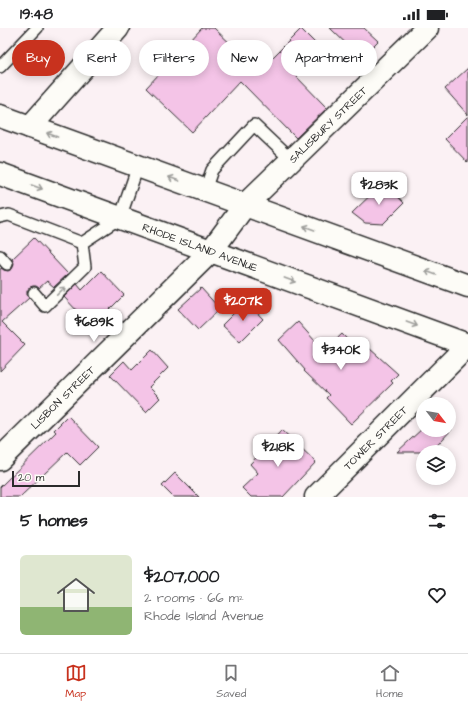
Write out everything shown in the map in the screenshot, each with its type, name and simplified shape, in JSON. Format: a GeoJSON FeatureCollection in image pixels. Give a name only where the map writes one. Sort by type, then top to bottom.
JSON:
{"type":"FeatureCollection","features":[{"type":"Feature","properties":{"kind":"main road"},"geometry":{"type":"LineString","coordinates":[[30,127],[118,28]]}},
{"type":"Feature","properties":{"kind":"main road","name":"SALISBURY STREET"},"geometry":{"type":"LineString","coordinates":[[211,252],[245,205],[427,28]]}},
{"type":"Feature","properties":{"kind":"main road"},"geometry":{"type":"LineString","coordinates":[[0,116],[468,286]]}},
{"type":"Feature","properties":{"kind":"main road","name":"RHODE ISLAND AVENUE"},"geometry":{"type":"LineString","coordinates":[[0,174],[468,345]]}},
{"type":"Feature","properties":{"kind":"main road","name":"LISBON STREET"},"geometry":{"type":"LineString","coordinates":[[0,459],[211,252]]}},
{"type":"Feature","properties":{"kind":"main road","name":"TOWER STREET"},"geometry":{"type":"LineString","coordinates":[[316,497],[468,345]]}},
{"type":"Feature","properties":{"kind":"lane"},"geometry":{"type":"LineString","coordinates":[[0,67],[37,28]]}},
{"type":"Feature","properties":{"kind":"lane"},"geometry":{"type":"LineString","coordinates":[[205,190],[212,170],[254,125],[291,160]]}},
{"type":"Feature","properties":{"kind":"lane"},"geometry":{"type":"LineString","coordinates":[[82,243],[120,218],[138,166]]}},
{"type":"Feature","properties":{"kind":"lane"},"geometry":{"type":"LineString","coordinates":[[0,217],[9,215],[82,243]]}},
{"type":"Feature","properties":{"kind":"lane"},"geometry":{"type":"LineString","coordinates":[[34,293],[46,306],[86,267],[82,243]]}},
{"type":"Feature","properties":{"kind":"building"},"geometry":{"type":"Polygon","coordinates":[[[202,28],[214,28],[227,40],[217,40],[217,76],[273,76],[273,57],[281,49],[281,76],[296,76],[327,108],[296,138],[240,81],[192,132],[146,88],[157,76],[209,76],[209,40],[191,40],[202,28]]]}},
{"type":"Feature","properties":{"kind":"building"},"geometry":{"type":"Polygon","coordinates":[[[330,28],[364,28],[377,40],[342,40],[330,28]]]}},
{"type":"Feature","properties":{"kind":"building"},"geometry":{"type":"Polygon","coordinates":[[[301,29],[312,40],[290,40],[301,29]]]}},
{"type":"Feature","properties":{"kind":"building"},"geometry":{"type":"Polygon","coordinates":[[[468,68],[468,115],[445,89],[468,68]]]}},
{"type":"Feature","properties":{"kind":"building"},"geometry":{"type":"Polygon","coordinates":[[[468,116],[468,163],[445,139],[468,116]]]}},
{"type":"Feature","properties":{"kind":"building"},"geometry":{"type":"Polygon","coordinates":[[[384,182],[404,203],[383,224],[365,223],[352,213],[384,182]]]}},
{"type":"Feature","properties":{"kind":"building"},"geometry":{"type":"Polygon","coordinates":[[[34,238],[68,274],[54,287],[47,281],[39,288],[36,286],[30,287],[27,291],[29,298],[2,322],[25,345],[0,371],[0,270],[1,268],[8,271],[12,269],[14,263],[12,259],[34,238]]]}},
{"type":"Feature","properties":{"kind":"building"},"geometry":{"type":"Polygon","coordinates":[[[101,271],[124,295],[92,327],[64,297],[77,284],[82,290],[101,271]]]}},
{"type":"Feature","properties":{"kind":"building"},"geometry":{"type":"Polygon","coordinates":[[[201,288],[220,309],[198,330],[178,309],[201,288]]]}},
{"type":"Feature","properties":{"kind":"building"},"geometry":{"type":"Polygon","coordinates":[[[246,301],[263,319],[240,342],[222,325],[246,301]]]}},
{"type":"Feature","properties":{"kind":"building"},"geometry":{"type":"Polygon","coordinates":[[[298,322],[324,351],[342,334],[362,355],[369,348],[398,374],[391,381],[393,383],[351,424],[326,398],[329,395],[304,371],[305,370],[279,340],[298,322]]]}},
{"type":"Feature","properties":{"kind":"building"},"geometry":{"type":"Polygon","coordinates":[[[152,350],[168,368],[149,387],[160,398],[146,412],[110,375],[124,361],[132,370],[152,350]]]}},
{"type":"Feature","properties":{"kind":"building"},"geometry":{"type":"Polygon","coordinates":[[[68,416],[98,447],[80,465],[67,452],[20,497],[0,497],[0,487],[56,432],[54,430],[68,416]]]}},
{"type":"Feature","properties":{"kind":"building"},"geometry":{"type":"Polygon","coordinates":[[[282,430],[316,462],[283,497],[251,497],[242,488],[258,473],[250,464],[282,430]]]}},
{"type":"Feature","properties":{"kind":"building"},"geometry":{"type":"Polygon","coordinates":[[[416,434],[416,437],[445,437],[437,445],[416,445],[416,452],[397,452],[416,434]]]}},
{"type":"Feature","properties":{"kind":"building"},"geometry":{"type":"Polygon","coordinates":[[[175,473],[199,497],[173,497],[162,486],[175,473]]]}}]}
